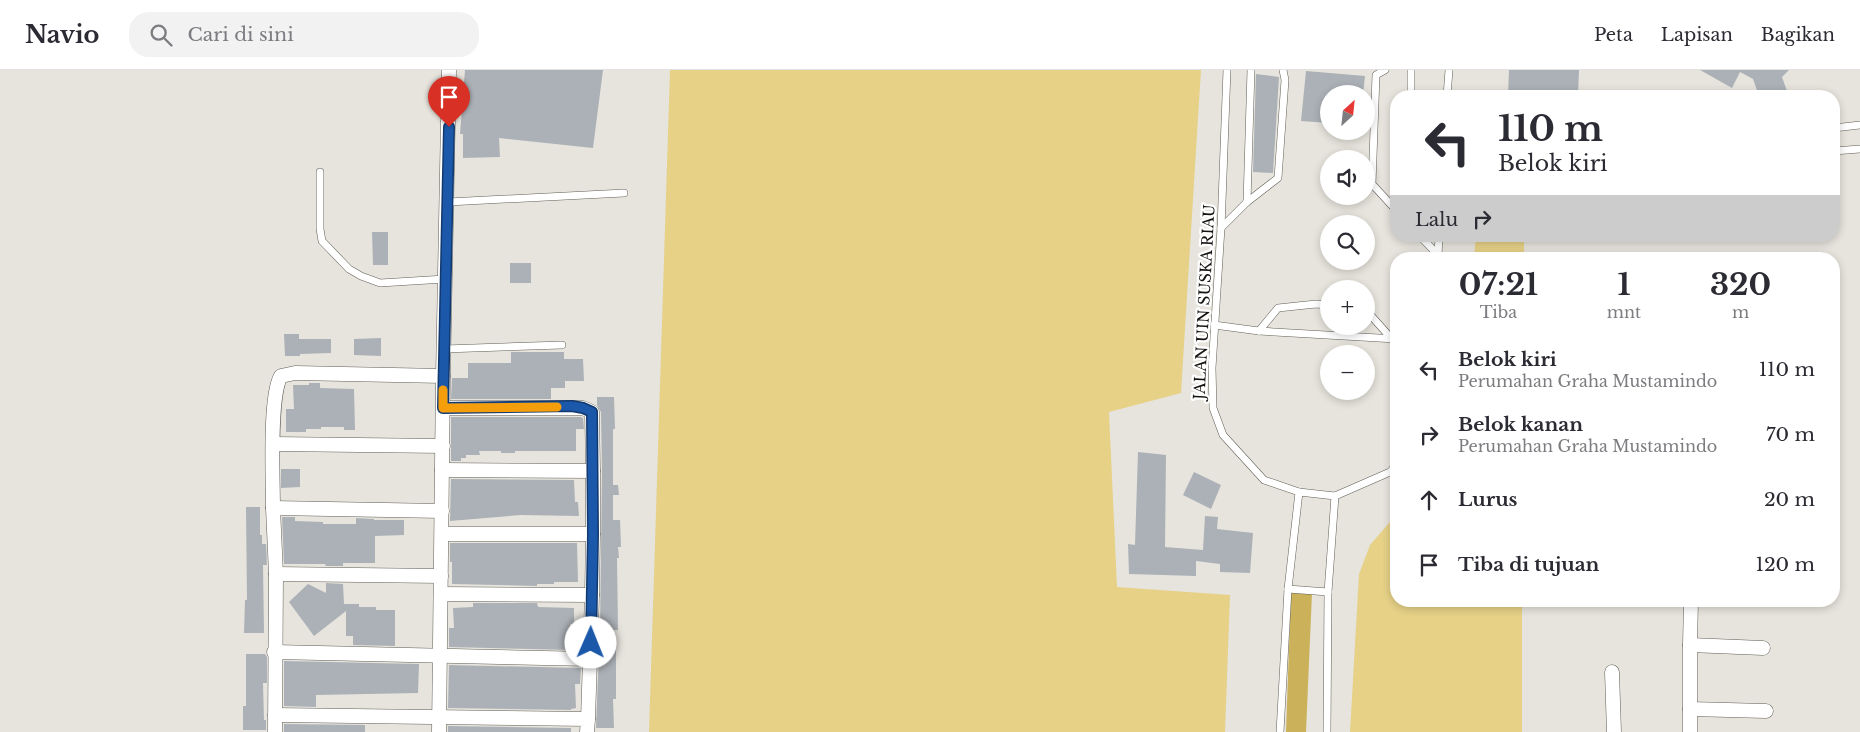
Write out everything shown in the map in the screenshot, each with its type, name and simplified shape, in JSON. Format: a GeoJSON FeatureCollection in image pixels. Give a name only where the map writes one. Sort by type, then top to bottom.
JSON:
{"type":"FeatureCollection","features":[{"type":"Feature","properties":{"kind":"street"},"geometry":{"type":"LineString","coordinates":[[439,725],[449,70]]}},
{"type":"Feature","properties":{"kind":"street"},"geometry":{"type":"LineString","coordinates":[[275,732],[274,652],[276,574],[273,508],[277,382],[281,376],[295,373],[443,376]]}},
{"type":"Feature","properties":{"kind":"street"},"geometry":{"type":"LineString","coordinates":[[275,715],[439,725],[588,726],[593,534],[592,412],[583,408],[443,408]]}},
{"type":"Feature","properties":{"kind":"street"},"geometry":{"type":"LineString","coordinates":[[274,444],[443,446]]}},
{"type":"Feature","properties":{"kind":"street"},"geometry":{"type":"LineString","coordinates":[[442,470],[593,471]]}},
{"type":"Feature","properties":{"kind":"street"},"geometry":{"type":"LineString","coordinates":[[273,508],[442,511]]}},
{"type":"Feature","properties":{"kind":"street"},"geometry":{"type":"LineString","coordinates":[[442,534],[593,534]]}},
{"type":"Feature","properties":{"kind":"street"},"geometry":{"type":"LineString","coordinates":[[276,574],[441,576]]}},
{"type":"Feature","properties":{"kind":"street"},"geometry":{"type":"LineString","coordinates":[[441,594],[592,595]]}},
{"type":"Feature","properties":{"kind":"street"},"geometry":{"type":"LineString","coordinates":[[1690,732],[1691,607]]}},
{"type":"Feature","properties":{"kind":"street"},"geometry":{"type":"LineString","coordinates":[[1690,645],[1762,648]]}},
{"type":"Feature","properties":{"kind":"street"},"geometry":{"type":"LineString","coordinates":[[274,652],[590,659]]}},
{"type":"Feature","properties":{"kind":"street"},"geometry":{"type":"LineString","coordinates":[[1612,672],[1614,732]]}},
{"type":"Feature","properties":{"kind":"street"},"geometry":{"type":"LineString","coordinates":[[1690,709],[1766,711]]}},
{"type":"Feature","properties":{"kind":"lane","name":"JALAN UIN SUSKA RIAU"},"geometry":{"type":"LineString","coordinates":[[1227,70],[1221,228],[1212,368],[1213,408],[1223,435],[1264,480],[1299,492],[1335,496],[1390,472]]}},
{"type":"Feature","properties":{"kind":"lane"},"geometry":{"type":"LineString","coordinates":[[1247,202],[1251,70]]}},
{"type":"Feature","properties":{"kind":"lane"},"geometry":{"type":"LineString","coordinates":[[1221,228],[1247,202],[1278,178],[1285,80],[1283,70]]}},
{"type":"Feature","properties":{"kind":"lane"},"geometry":{"type":"LineString","coordinates":[[1385,70],[1376,75],[1372,184],[1390,204]]}},
{"type":"Feature","properties":{"kind":"lane"},"geometry":{"type":"LineString","coordinates":[[1411,70],[1411,90]]}},
{"type":"Feature","properties":{"kind":"lane"},"geometry":{"type":"LineString","coordinates":[[1447,90],[1449,70]]}},
{"type":"Feature","properties":{"kind":"lane"},"geometry":{"type":"LineString","coordinates":[[1840,127],[1860,125]]}},
{"type":"Feature","properties":{"kind":"lane"},"geometry":{"type":"LineString","coordinates":[[1840,151],[1860,149]]}},
{"type":"Feature","properties":{"kind":"lane"},"geometry":{"type":"LineString","coordinates":[[320,172],[320,229],[322,241],[349,268],[361,276],[380,283],[445,279]]}},
{"type":"Feature","properties":{"kind":"lane"},"geometry":{"type":"LineString","coordinates":[[448,202],[624,193]]}},
{"type":"Feature","properties":{"kind":"lane"},"geometry":{"type":"LineString","coordinates":[[1425,242],[1434,252]]}},
{"type":"Feature","properties":{"kind":"lane"},"geometry":{"type":"LineString","coordinates":[[1259,331],[1278,308],[1320,305]]}},
{"type":"Feature","properties":{"kind":"lane"},"geometry":{"type":"LineString","coordinates":[[1375,319],[1390,335]]}},
{"type":"Feature","properties":{"kind":"lane"},"geometry":{"type":"LineString","coordinates":[[1214,325],[1259,331],[1390,338]]}},
{"type":"Feature","properties":{"kind":"lane"},"geometry":{"type":"LineString","coordinates":[[444,349],[562,345]]}},
{"type":"Feature","properties":{"kind":"lane"},"geometry":{"type":"LineString","coordinates":[[1280,732],[1288,589],[1299,492]]}},
{"type":"Feature","properties":{"kind":"lane"},"geometry":{"type":"LineString","coordinates":[[1327,732],[1324,592],[1332,542],[1335,496]]}},
{"type":"Feature","properties":{"kind":"lane"},"geometry":{"type":"LineString","coordinates":[[1288,589],[1324,592]]}},
{"type":"Feature","properties":{"kind":"shaded area"},"geometry":{"type":"Polygon","coordinates":[[[670,70],[1201,70],[1181,393],[1109,412],[1117,587],[1230,595],[1225,732],[649,732],[670,70]]]}},
{"type":"Feature","properties":{"kind":"shaded area"},"geometry":{"type":"Polygon","coordinates":[[[1475,242],[1524,242],[1524,252],[1475,252],[1475,242]]]}},
{"type":"Feature","properties":{"kind":"shaded area"},"geometry":{"type":"Polygon","coordinates":[[[1390,522],[1390,607],[1522,607],[1522,732],[1350,732],[1359,574],[1370,545],[1390,522]]]}},
{"type":"Feature","properties":{"kind":"shaded area"},"geometry":{"type":"Polygon","coordinates":[[[1291,591],[1312,593],[1306,732],[1286,732],[1291,591]]]}},
{"type":"Feature","properties":{"kind":"building"},"geometry":{"type":"Polygon","coordinates":[[[465,70],[603,70],[593,148],[499,138],[500,157],[463,158],[463,134],[460,134],[465,70]]]}},
{"type":"Feature","properties":{"kind":"building"},"geometry":{"type":"Polygon","coordinates":[[[1509,70],[1579,70],[1578,90],[1508,90],[1509,70]]]}},
{"type":"Feature","properties":{"kind":"building"},"geometry":{"type":"Polygon","coordinates":[[[1700,70],[1789,70],[1782,77],[1787,90],[1757,90],[1753,79],[1740,72],[1732,88],[1700,70]]]}},
{"type":"Feature","properties":{"kind":"building"},"geometry":{"type":"Polygon","coordinates":[[[1306,71],[1365,76],[1364,85],[1320,85],[1320,122],[1301,121],[1306,71]]]}},
{"type":"Feature","properties":{"kind":"building"},"geometry":{"type":"Polygon","coordinates":[[[1256,74],[1279,77],[1273,173],[1253,172],[1256,74]]]}},
{"type":"Feature","properties":{"kind":"building"},"geometry":{"type":"Polygon","coordinates":[[[372,232],[388,232],[388,265],[373,265],[372,232]]]}},
{"type":"Feature","properties":{"kind":"building"},"geometry":{"type":"Polygon","coordinates":[[[510,263],[531,263],[531,283],[510,283],[510,263]]]}},
{"type":"Feature","properties":{"kind":"building"},"geometry":{"type":"Polygon","coordinates":[[[284,334],[299,334],[299,339],[331,339],[331,353],[285,356],[284,334]]]}},
{"type":"Feature","properties":{"kind":"building"},"geometry":{"type":"Polygon","coordinates":[[[381,338],[381,356],[354,355],[354,339],[381,338]]]}},
{"type":"Feature","properties":{"kind":"building"},"geometry":{"type":"Polygon","coordinates":[[[511,352],[564,352],[564,359],[583,359],[584,381],[565,381],[565,388],[551,388],[551,399],[451,399],[452,378],[468,378],[468,363],[511,363],[511,352]]]}},
{"type":"Feature","properties":{"kind":"building"},"geometry":{"type":"Polygon","coordinates":[[[309,383],[320,383],[320,388],[354,389],[355,430],[344,430],[344,427],[321,427],[321,429],[306,429],[306,432],[286,432],[286,409],[294,409],[293,385],[309,385],[309,383]]]}},
{"type":"Feature","properties":{"kind":"building"},"geometry":{"type":"Polygon","coordinates":[[[597,397],[614,397],[613,485],[618,485],[619,495],[613,495],[613,520],[620,520],[621,547],[618,547],[619,558],[617,558],[618,630],[600,630],[602,471],[601,412],[597,405],[597,397]]]}},
{"type":"Feature","properties":{"kind":"building"},"geometry":{"type":"Polygon","coordinates":[[[451,417],[581,417],[583,418],[584,429],[576,429],[576,451],[515,451],[515,453],[501,453],[501,451],[479,451],[480,455],[466,455],[466,458],[461,458],[461,461],[451,461],[451,417]]]}},
{"type":"Feature","properties":{"kind":"building"},"geometry":{"type":"Polygon","coordinates":[[[1138,452],[1166,455],[1165,547],[1203,550],[1205,516],[1218,517],[1217,529],[1253,533],[1250,573],[1220,572],[1220,564],[1196,561],[1196,576],[1129,574],[1128,544],[1135,545],[1138,452]]]}},
{"type":"Feature","properties":{"kind":"building"},"geometry":{"type":"Polygon","coordinates":[[[281,469],[300,469],[300,487],[281,488],[281,469]]]}},
{"type":"Feature","properties":{"kind":"building"},"geometry":{"type":"Polygon","coordinates":[[[1194,472],[1221,485],[1211,509],[1183,495],[1194,472]]]}},
{"type":"Feature","properties":{"kind":"building"},"geometry":{"type":"Polygon","coordinates":[[[451,479],[574,480],[575,502],[578,502],[579,516],[521,515],[450,521],[451,479]]]}},
{"type":"Feature","properties":{"kind":"building"},"geometry":{"type":"Polygon","coordinates":[[[246,507],[260,507],[260,535],[262,535],[262,544],[266,544],[267,565],[263,565],[264,633],[244,633],[245,600],[247,600],[246,507]]]}},
{"type":"Feature","properties":{"kind":"building"},"geometry":{"type":"Polygon","coordinates":[[[282,517],[295,517],[295,521],[323,522],[323,524],[356,524],[356,518],[404,520],[404,535],[375,536],[375,563],[343,563],[343,566],[284,564],[282,517]]]}},
{"type":"Feature","properties":{"kind":"building"},"geometry":{"type":"Polygon","coordinates":[[[450,543],[577,543],[578,582],[554,582],[554,584],[537,584],[537,586],[452,584],[450,543]]]}},
{"type":"Feature","properties":{"kind":"building"},"geometry":{"type":"Polygon","coordinates":[[[326,583],[343,584],[344,604],[359,604],[359,607],[376,607],[376,610],[395,610],[395,646],[353,645],[353,636],[346,636],[346,611],[314,636],[289,602],[308,584],[326,593],[326,583]]]}},
{"type":"Feature","properties":{"kind":"building"},"geometry":{"type":"Polygon","coordinates":[[[473,603],[537,603],[538,607],[574,608],[574,624],[570,624],[571,650],[449,647],[449,628],[454,628],[453,608],[473,607],[473,603]]]}},
{"type":"Feature","properties":{"kind":"building"},"geometry":{"type":"Polygon","coordinates":[[[616,650],[616,699],[613,699],[614,728],[596,728],[599,651],[616,650]]]}},
{"type":"Feature","properties":{"kind":"building"},"geometry":{"type":"Polygon","coordinates":[[[246,654],[265,654],[267,657],[267,683],[263,683],[266,730],[243,730],[243,706],[246,706],[246,654]]]}},
{"type":"Feature","properties":{"kind":"building"},"geometry":{"type":"Polygon","coordinates":[[[284,661],[419,664],[418,693],[316,695],[316,707],[284,706],[284,661]]]}},
{"type":"Feature","properties":{"kind":"building"},"geometry":{"type":"Polygon","coordinates":[[[449,665],[581,668],[580,684],[575,684],[576,708],[571,710],[448,708],[449,665]]]}},
{"type":"Feature","properties":{"kind":"building"},"geometry":{"type":"Polygon","coordinates":[[[284,724],[365,725],[365,732],[284,732],[284,724]]]}},
{"type":"Feature","properties":{"kind":"building"},"geometry":{"type":"Polygon","coordinates":[[[448,726],[571,728],[571,732],[448,732],[448,726]]]}},
{"type":"Feature","properties":{"kind":"slow traffic"},"geometry":{"type":"LineString","coordinates":[[443,390],[443,408],[557,407]]}},
{"type":"Feature","properties":{"kind":"route"},"geometry":{"type":"LineString","coordinates":[[449,127],[443,408],[572,406],[592,412],[593,534],[591,643]]}}]}
